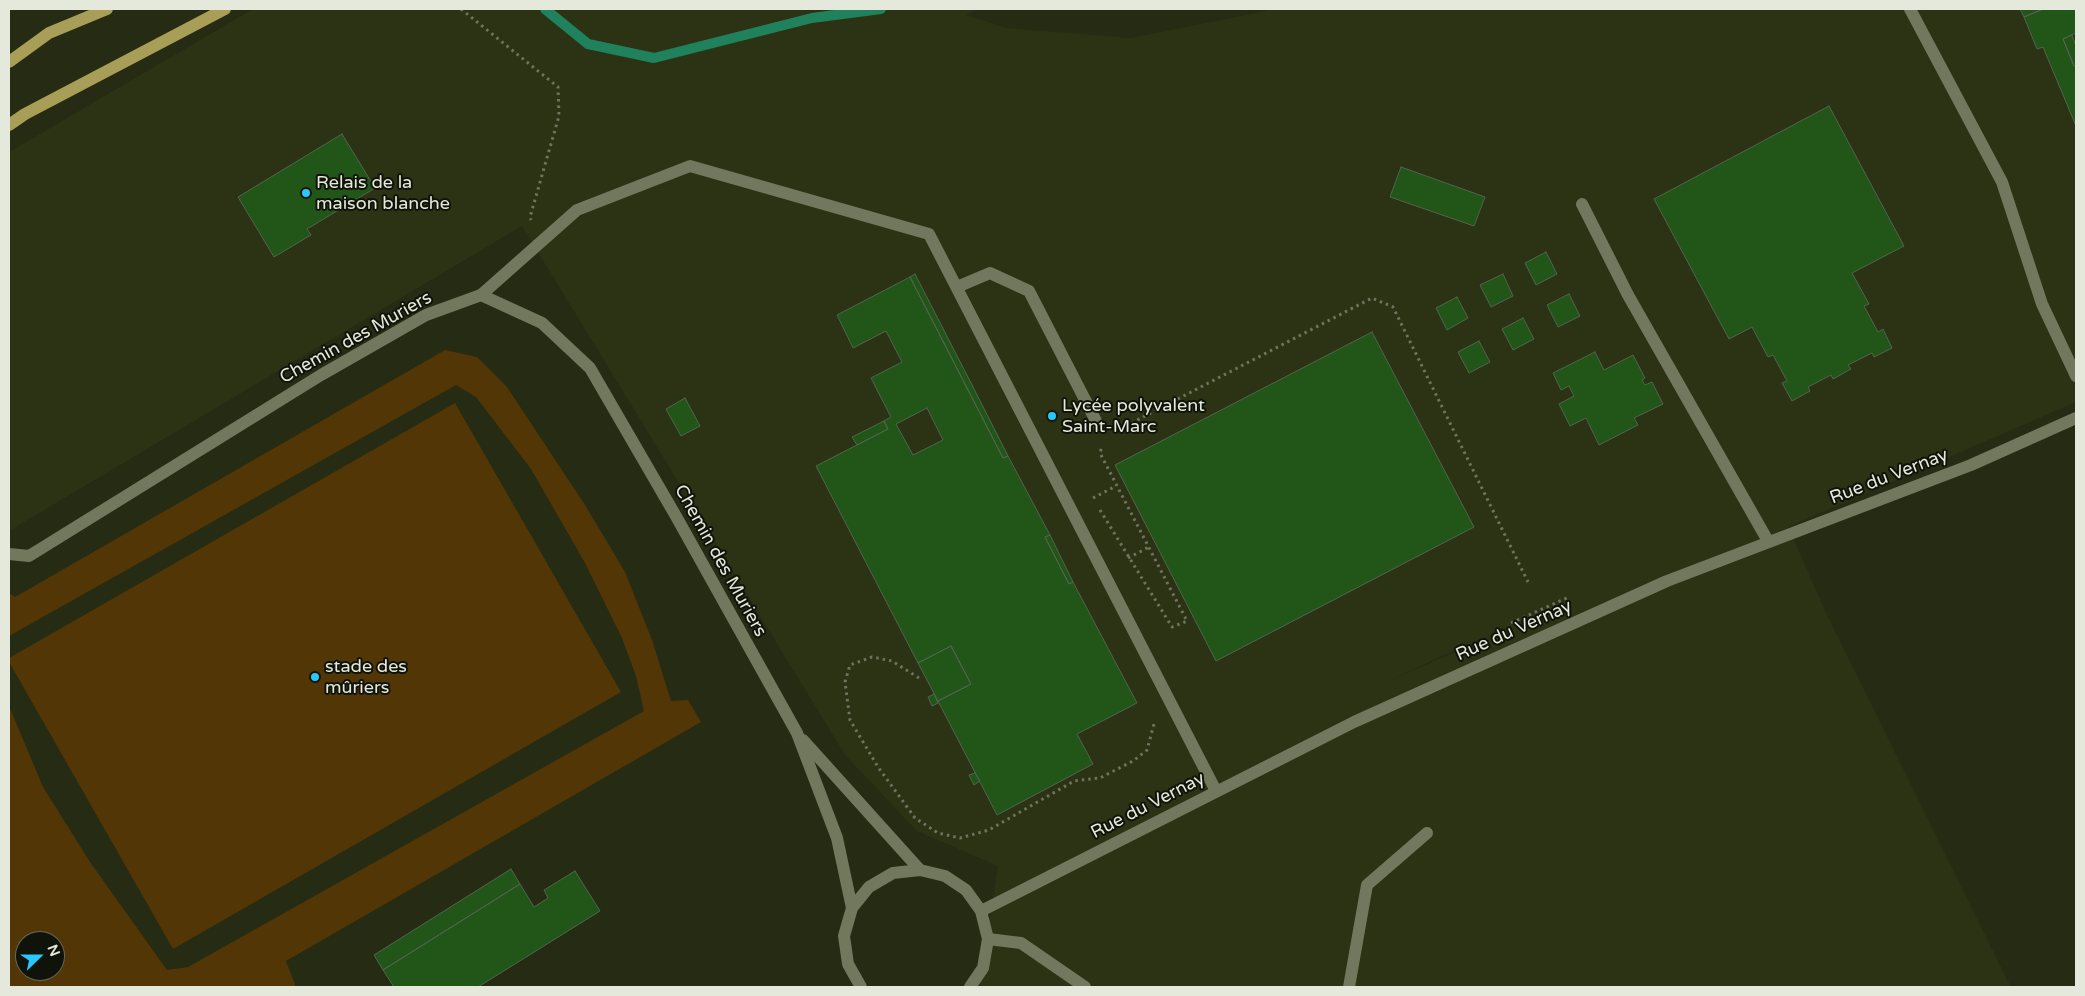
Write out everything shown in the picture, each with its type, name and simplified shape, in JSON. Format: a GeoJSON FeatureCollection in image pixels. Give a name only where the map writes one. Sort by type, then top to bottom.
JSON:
{"type":"FeatureCollection","features":[{"type":"Feature","properties":{"kind":"main road"},"geometry":{"type":"LineString","coordinates":[[9,62],[49,33],[107,9]]}},
{"type":"Feature","properties":{"kind":"main road"},"geometry":{"type":"LineString","coordinates":[[9,125],[25,114],[225,9]]}},
{"type":"Feature","properties":{"kind":"street"},"geometry":{"type":"LineString","coordinates":[[1910,9],[2002,182],[2042,304],[2076,376]]}},
{"type":"Feature","properties":{"kind":"street"},"geometry":{"type":"LineString","coordinates":[[481,295],[576,210],[690,166],[929,234],[1216,791]]}},
{"type":"Feature","properties":{"kind":"street"},"geometry":{"type":"LineString","coordinates":[[1582,204],[1628,295],[1768,541]]}},
{"type":"Feature","properties":{"kind":"street"},"geometry":{"type":"LineString","coordinates":[[957,287],[990,273],[1029,292],[1097,423]]}},
{"type":"Feature","properties":{"kind":"street","name":"Chemin des Muriers"},"geometry":{"type":"LineString","coordinates":[[9,554],[29,556],[321,375],[426,315],[481,295],[542,322],[590,368],[677,518],[797,733],[838,838],[852,908]]}},
{"type":"Feature","properties":{"kind":"street","name":"Rue du Vernay"},"geometry":{"type":"LineString","coordinates":[[981,910],[1354,722],[1666,581],[1971,464],[2076,418]]}},
{"type":"Feature","properties":{"kind":"street","name":"Chemin des Muriers"},"geometry":{"type":"LineString","coordinates":[[797,733],[920,870]]}},
{"type":"Feature","properties":{"kind":"street"},"geometry":{"type":"LineString","coordinates":[[1349,987],[1367,885],[1427,833]]}},
{"type":"Feature","properties":{"kind":"street"},"geometry":{"type":"LineString","coordinates":[[861,987],[848,964],[844,936],[852,908],[869,887],[893,873],[920,870],[945,876],[966,890],[981,910],[988,939],[983,968],[970,987]]}},
{"type":"Feature","properties":{"kind":"street"},"geometry":{"type":"LineString","coordinates":[[988,939],[1020,943],[1085,987]]}},
{"type":"Feature","properties":{"kind":"path"},"geometry":{"type":"LineString","coordinates":[[461,9],[558,87],[558,116],[530,217],[540,242]]}},
{"type":"Feature","properties":{"kind":"path"},"geometry":{"type":"LineString","coordinates":[[1114,433],[1372,298],[1393,307],[1528,582]]}},
{"type":"Feature","properties":{"kind":"path"},"geometry":{"type":"LineString","coordinates":[[1093,498],[1172,627],[1186,621],[1100,454],[1105,438]]}},
{"type":"Feature","properties":{"kind":"path"},"geometry":{"type":"LineString","coordinates":[[1072,510],[1116,486]]}},
{"type":"Feature","properties":{"kind":"path"},"geometry":{"type":"LineString","coordinates":[[1103,570],[1149,547]]}},
{"type":"Feature","properties":{"kind":"path"},"geometry":{"type":"LineString","coordinates":[[919,678],[892,661],[872,657],[850,665],[844,682],[850,720],[878,767],[915,818],[938,833],[960,838],[989,830],[1074,781],[1100,778],[1132,762],[1147,750],[1153,734],[1154,719]]}},
{"type":"Feature","properties":{"kind":"shaded area"},"geometry":{"type":"Polygon","coordinates":[[[253,9],[978,9],[966,15],[1007,28],[1130,38],[1266,11],[1266,9],[2076,9],[2076,402],[1788,527],[1829,619],[2011,987],[979,987],[998,866],[917,831],[845,755],[522,226],[9,531],[9,152],[253,9]],[[1525,621],[1442,656],[1389,681],[1525,621]]]}},
{"type":"Feature","properties":{"kind":"shaded area"},"geometry":{"type":"Polygon","coordinates":[[[445,350],[477,357],[507,387],[585,505],[625,572],[652,640],[671,701],[688,700],[701,722],[286,961],[296,987],[9,987],[9,706],[43,787],[90,862],[167,970],[188,967],[644,711],[636,676],[622,638],[585,563],[531,469],[476,397],[456,385],[9,636],[9,593],[15,597],[445,350]]]}},
{"type":"Feature","properties":{"kind":"shaded area","name":"stade des mûriers"},"geometry":{"type":"Polygon","coordinates":[[[455,403],[621,692],[173,949],[9,662],[9,658],[455,403]]]}},
{"type":"Feature","properties":{"kind":"building"},"geometry":{"type":"Polygon","coordinates":[[[2020,9],[2043,9],[2024,17],[2020,9]]]}},
{"type":"Feature","properties":{"kind":"building"},"geometry":{"type":"Polygon","coordinates":[[[2043,9],[2076,9],[2076,33],[2063,39],[2074,66],[2076,65],[2076,126],[2043,47],[2037,49],[2024,17],[2043,9]]]}},
{"type":"Feature","properties":{"kind":"building"},"geometry":{"type":"Polygon","coordinates":[[[2072,35],[2076,46],[2076,65],[2074,66],[2063,39],[2072,35]]]}},
{"type":"Feature","properties":{"kind":"building"},"geometry":{"type":"Polygon","coordinates":[[[1829,106],[1904,246],[1852,273],[1869,304],[1864,306],[1878,332],[1883,329],[1892,348],[1874,357],[1872,353],[1848,365],[1851,369],[1833,379],[1831,375],[1808,387],[1810,391],[1792,401],[1782,383],[1787,381],[1773,355],[1768,357],[1752,327],[1729,339],[1654,199],[1829,106]]]}},
{"type":"Feature","properties":{"kind":"building","name":"Relais de la maison blanche"},"geometry":{"type":"Polygon","coordinates":[[[342,134],[375,188],[307,229],[311,235],[274,257],[238,197],[342,134]]]}},
{"type":"Feature","properties":{"kind":"building"},"geometry":{"type":"Polygon","coordinates":[[[1401,167],[1485,197],[1474,226],[1390,197],[1401,167]]]}},
{"type":"Feature","properties":{"kind":"building"},"geometry":{"type":"Polygon","coordinates":[[[1546,252],[1557,274],[1536,285],[1525,263],[1546,252]]]}},
{"type":"Feature","properties":{"kind":"building"},"geometry":{"type":"Polygon","coordinates":[[[915,274],[1008,456],[1003,458],[910,277],[915,274]]]}},
{"type":"Feature","properties":{"kind":"building"},"geometry":{"type":"Polygon","coordinates":[[[1503,274],[1513,296],[1491,307],[1480,285],[1503,274]]]}},
{"type":"Feature","properties":{"kind":"building"},"geometry":{"type":"Polygon","coordinates":[[[910,277],[1003,458],[1008,456],[1050,535],[1045,537],[1069,584],[1073,582],[1137,703],[1077,734],[1093,764],[997,815],[938,701],[971,684],[951,646],[918,663],[816,466],[888,429],[884,421],[891,417],[871,378],[902,362],[886,331],[853,348],[837,315],[910,277]],[[927,408],[896,424],[913,455],[943,440],[927,408]]]}},
{"type":"Feature","properties":{"kind":"building"},"geometry":{"type":"Polygon","coordinates":[[[1569,294],[1580,316],[1558,327],[1547,305],[1569,294]]]}},
{"type":"Feature","properties":{"kind":"building"},"geometry":{"type":"Polygon","coordinates":[[[1457,297],[1468,318],[1447,330],[1436,308],[1457,297]]]}},
{"type":"Feature","properties":{"kind":"building"},"geometry":{"type":"Polygon","coordinates":[[[1523,318],[1534,339],[1513,350],[1502,329],[1523,318]]]}},
{"type":"Feature","properties":{"kind":"building"},"geometry":{"type":"Polygon","coordinates":[[[1372,332],[1474,527],[1216,661],[1115,465],[1372,332]]]}},
{"type":"Feature","properties":{"kind":"building"},"geometry":{"type":"Polygon","coordinates":[[[1479,341],[1490,362],[1469,373],[1458,352],[1479,341]]]}},
{"type":"Feature","properties":{"kind":"building"},"geometry":{"type":"Polygon","coordinates":[[[1595,352],[1604,370],[1633,355],[1645,378],[1642,380],[1645,385],[1652,382],[1663,404],[1634,418],[1638,425],[1599,445],[1586,418],[1570,426],[1559,404],[1574,396],[1569,386],[1561,390],[1553,373],[1595,352]]]}},
{"type":"Feature","properties":{"kind":"building"},"geometry":{"type":"Polygon","coordinates":[[[685,398],[700,426],[681,436],[666,409],[685,398]]]}},
{"type":"Feature","properties":{"kind":"building"},"geometry":{"type":"Polygon","coordinates":[[[884,421],[888,429],[857,445],[852,437],[884,421]]]}},
{"type":"Feature","properties":{"kind":"building"},"geometry":{"type":"Polygon","coordinates":[[[1050,535],[1073,582],[1069,584],[1045,537],[1050,535]]]}},
{"type":"Feature","properties":{"kind":"building"},"geometry":{"type":"Polygon","coordinates":[[[951,646],[971,684],[938,701],[918,663],[951,646]]]}},
{"type":"Feature","properties":{"kind":"building"},"geometry":{"type":"Polygon","coordinates":[[[934,694],[938,703],[932,706],[928,697],[934,694]]]}},
{"type":"Feature","properties":{"kind":"building"},"geometry":{"type":"Polygon","coordinates":[[[975,773],[980,781],[974,785],[969,775],[975,773]]]}},
{"type":"Feature","properties":{"kind":"building"},"geometry":{"type":"Polygon","coordinates":[[[511,869],[520,884],[383,970],[374,955],[511,869]]]}},
{"type":"Feature","properties":{"kind":"building"},"geometry":{"type":"Polygon","coordinates":[[[575,871],[600,911],[478,987],[394,987],[383,970],[520,884],[534,907],[548,898],[544,890],[575,871]]]}},
{"type":"Feature","properties":{"kind":"waterway"},"geometry":{"type":"LineString","coordinates":[[545,9],[588,44],[654,58],[812,18],[881,9]]}},
{"type":"Feature","properties":{"kind":"place","name":"Relais de la maison blanche"},"geometry":{"type":"Point","coordinates":[306,193]}},
{"type":"Feature","properties":{"kind":"place","name":"Lycée polyvalent Saint-Marc"},"geometry":{"type":"Point","coordinates":[1052,416]}},
{"type":"Feature","properties":{"kind":"place","name":"stade des mûriers"},"geometry":{"type":"Point","coordinates":[315,677]}}]}
